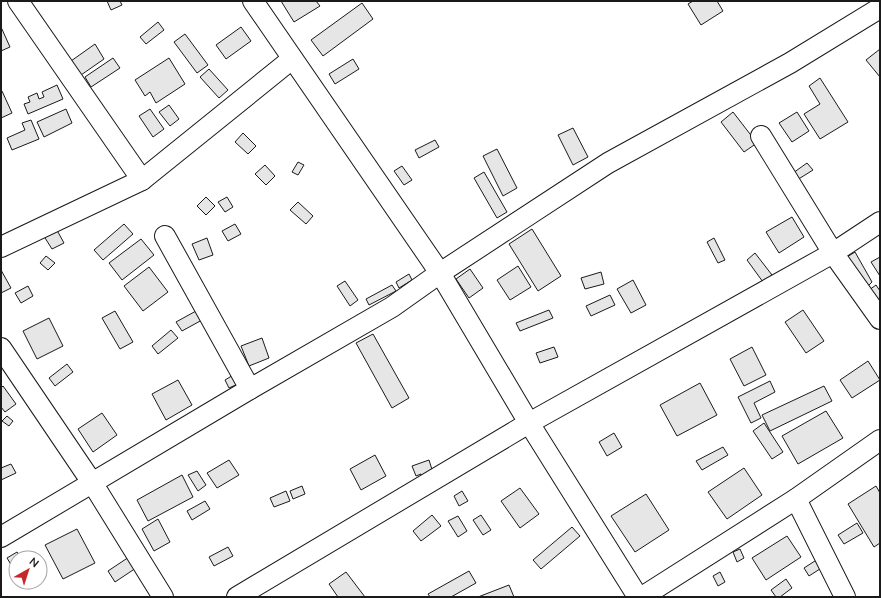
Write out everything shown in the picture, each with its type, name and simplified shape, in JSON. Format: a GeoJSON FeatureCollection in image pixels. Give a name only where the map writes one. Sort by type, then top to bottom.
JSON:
{"type":"FeatureCollection","features":[{"type":"Feature","properties":{"kind":"street"},"geometry":{"type":"LineString","coordinates":[[1,4],[10,1]]}},
{"type":"Feature","properties":{"kind":"street"},"geometry":{"type":"LineString","coordinates":[[18,1],[142,180]]}},
{"type":"Feature","properties":{"kind":"street"},"geometry":{"type":"LineString","coordinates":[[253,1],[440,273],[529,423],[638,597]]}},
{"type":"Feature","properties":{"kind":"street"},"geometry":{"type":"LineString","coordinates":[[1,537],[93,484],[250,389],[392,307],[440,273],[608,163],[790,63],[878,6]]}},
{"type":"Feature","properties":{"kind":"street"},"geometry":{"type":"LineString","coordinates":[[1,247],[142,180],[292,59]]}},
{"type":"Feature","properties":{"kind":"street"},"geometry":{"type":"LineString","coordinates":[[761,136],[833,253],[880,319]]}},
{"type":"Feature","properties":{"kind":"street"},"geometry":{"type":"LineString","coordinates":[[237,597],[529,423],[833,253],[880,222]]}},
{"type":"Feature","properties":{"kind":"street"},"geometry":{"type":"LineString","coordinates":[[165,236],[250,389]]}},
{"type":"Feature","properties":{"kind":"street"},"geometry":{"type":"LineString","coordinates":[[1,348],[93,484],[163,597]]}},
{"type":"Feature","properties":{"kind":"street"},"geometry":{"type":"LineString","coordinates":[[642,597],[796,499],[880,440]]}},
{"type":"Feature","properties":{"kind":"street"},"geometry":{"type":"LineString","coordinates":[[796,499],[845,597]]}},
{"type":"Feature","properties":{"kind":"building"},"geometry":{"type":"Polygon","coordinates":[[[107,1],[120,1],[122,5],[111,10],[107,1]]]}},
{"type":"Feature","properties":{"kind":"building"},"geometry":{"type":"Polygon","coordinates":[[[281,1],[316,1],[320,6],[294,22],[281,1]]]}},
{"type":"Feature","properties":{"kind":"building"},"geometry":{"type":"Polygon","coordinates":[[[693,1],[717,1],[723,11],[701,25],[688,4],[693,1]]]}},
{"type":"Feature","properties":{"kind":"building"},"geometry":{"type":"Polygon","coordinates":[[[362,3],[373,19],[323,56],[311,40],[362,3]]]}},
{"type":"Feature","properties":{"kind":"building"},"geometry":{"type":"Polygon","coordinates":[[[158,22],[164,30],[146,44],[140,37],[158,22]]]}},
{"type":"Feature","properties":{"kind":"building"},"geometry":{"type":"Polygon","coordinates":[[[1,27],[10,47],[1,51],[1,27]]]}},
{"type":"Feature","properties":{"kind":"building"},"geometry":{"type":"Polygon","coordinates":[[[241,27],[251,41],[226,59],[216,45],[241,27]]]}},
{"type":"Feature","properties":{"kind":"building"},"geometry":{"type":"Polygon","coordinates":[[[185,34],[208,65],[197,73],[174,42],[185,34]]]}},
{"type":"Feature","properties":{"kind":"building"},"geometry":{"type":"Polygon","coordinates":[[[95,44],[104,59],[81,75],[71,61],[95,44]]]}},
{"type":"Feature","properties":{"kind":"building"},"geometry":{"type":"Polygon","coordinates":[[[880,49],[880,77],[866,60],[880,49]]]}},
{"type":"Feature","properties":{"kind":"building"},"geometry":{"type":"Polygon","coordinates":[[[113,58],[120,68],[91,87],[85,77],[113,58]]]}},
{"type":"Feature","properties":{"kind":"building"},"geometry":{"type":"Polygon","coordinates":[[[169,58],[185,84],[156,103],[150,92],[145,96],[135,80],[169,58]]]}},
{"type":"Feature","properties":{"kind":"building"},"geometry":{"type":"Polygon","coordinates":[[[353,59],[359,69],[335,84],[329,74],[353,59]]]}},
{"type":"Feature","properties":{"kind":"building"},"geometry":{"type":"Polygon","coordinates":[[[209,69],[228,90],[219,98],[200,77],[209,69]]]}},
{"type":"Feature","properties":{"kind":"building"},"geometry":{"type":"Polygon","coordinates":[[[820,78],[848,122],[820,139],[804,114],[820,104],[809,86],[820,78]]]}},
{"type":"Feature","properties":{"kind":"building"},"geometry":{"type":"Polygon","coordinates":[[[57,85],[63,99],[28,114],[24,104],[30,102],[28,97],[37,93],[39,99],[44,97],[42,92],[57,85]]]}},
{"type":"Feature","properties":{"kind":"building"},"geometry":{"type":"Polygon","coordinates":[[[2,91],[12,113],[1,118],[1,92],[2,91]]]}},
{"type":"Feature","properties":{"kind":"building"},"geometry":{"type":"Polygon","coordinates":[[[169,105],[179,119],[170,126],[159,112],[169,105]]]}},
{"type":"Feature","properties":{"kind":"building"},"geometry":{"type":"Polygon","coordinates":[[[66,109],[72,123],[44,137],[37,122],[66,109]]]}},
{"type":"Feature","properties":{"kind":"building"},"geometry":{"type":"Polygon","coordinates":[[[150,109],[164,129],[153,137],[139,116],[150,109]]]}},
{"type":"Feature","properties":{"kind":"building"},"geometry":{"type":"Polygon","coordinates":[[[733,112],[757,143],[744,152],[721,122],[733,112]]]}},
{"type":"Feature","properties":{"kind":"building"},"geometry":{"type":"Polygon","coordinates":[[[797,112],[809,131],[792,142],[779,123],[797,112]]]}},
{"type":"Feature","properties":{"kind":"building"},"geometry":{"type":"Polygon","coordinates":[[[31,120],[39,139],[12,150],[7,138],[25,130],[22,123],[31,120]]]}},
{"type":"Feature","properties":{"kind":"building"},"geometry":{"type":"Polygon","coordinates":[[[573,128],[588,157],[573,165],[558,135],[573,128]]]}},
{"type":"Feature","properties":{"kind":"building"},"geometry":{"type":"Polygon","coordinates":[[[243,133],[256,146],[248,154],[235,142],[243,133]]]}},
{"type":"Feature","properties":{"kind":"building"},"geometry":{"type":"Polygon","coordinates":[[[435,140],[439,147],[419,158],[415,150],[435,140]]]}},
{"type":"Feature","properties":{"kind":"building"},"geometry":{"type":"Polygon","coordinates":[[[497,149],[517,188],[503,196],[483,156],[497,149]]]}},
{"type":"Feature","properties":{"kind":"building"},"geometry":{"type":"Polygon","coordinates":[[[298,162],[304,165],[298,175],[292,172],[298,162]]]}},
{"type":"Feature","properties":{"kind":"building"},"geometry":{"type":"Polygon","coordinates":[[[807,163],[813,170],[797,180],[793,173],[807,163]]]}},
{"type":"Feature","properties":{"kind":"building"},"geometry":{"type":"Polygon","coordinates":[[[265,165],[275,176],[266,185],[255,174],[265,165]]]}},
{"type":"Feature","properties":{"kind":"building"},"geometry":{"type":"Polygon","coordinates":[[[402,166],[412,180],[404,185],[394,171],[402,166]]]}},
{"type":"Feature","properties":{"kind":"building"},"geometry":{"type":"Polygon","coordinates":[[[484,172],[507,212],[497,218],[474,178],[484,172]]]}},
{"type":"Feature","properties":{"kind":"building"},"geometry":{"type":"Polygon","coordinates":[[[206,197],[215,206],[206,215],[197,206],[206,197]]]}},
{"type":"Feature","properties":{"kind":"building"},"geometry":{"type":"Polygon","coordinates":[[[227,197],[233,207],[225,212],[218,202],[227,197]]]}},
{"type":"Feature","properties":{"kind":"building"},"geometry":{"type":"Polygon","coordinates":[[[298,202],[313,216],[306,224],[290,210],[298,202]]]}},
{"type":"Feature","properties":{"kind":"building"},"geometry":{"type":"Polygon","coordinates":[[[792,217],[804,237],[779,253],[766,232],[792,217]]]}},
{"type":"Feature","properties":{"kind":"building"},"geometry":{"type":"Polygon","coordinates":[[[53,223],[64,243],[52,249],[40,230],[53,223]]]}},
{"type":"Feature","properties":{"kind":"building"},"geometry":{"type":"Polygon","coordinates":[[[124,224],[133,234],[103,260],[94,250],[124,224]]]}},
{"type":"Feature","properties":{"kind":"building"},"geometry":{"type":"Polygon","coordinates":[[[235,224],[241,234],[228,241],[222,231],[235,224]]]}},
{"type":"Feature","properties":{"kind":"building"},"geometry":{"type":"Polygon","coordinates":[[[532,229],[561,276],[538,291],[509,244],[532,229]]]}},
{"type":"Feature","properties":{"kind":"building"},"geometry":{"type":"Polygon","coordinates":[[[207,238],[213,255],[199,260],[192,244],[207,238]]]}},
{"type":"Feature","properties":{"kind":"building"},"geometry":{"type":"Polygon","coordinates":[[[714,238],[725,260],[718,263],[707,242],[714,238]]]}},
{"type":"Feature","properties":{"kind":"building"},"geometry":{"type":"Polygon","coordinates":[[[141,239],[154,255],[122,280],[109,263],[141,239]]]}},
{"type":"Feature","properties":{"kind":"building"},"geometry":{"type":"Polygon","coordinates":[[[855,252],[872,282],[865,289],[847,257],[855,252]]]}},
{"type":"Feature","properties":{"kind":"building"},"geometry":{"type":"Polygon","coordinates":[[[755,253],[772,275],[763,282],[747,260],[755,253]]]}},
{"type":"Feature","properties":{"kind":"building"},"geometry":{"type":"Polygon","coordinates":[[[46,256],[55,263],[48,270],[40,263],[46,256]]]}},
{"type":"Feature","properties":{"kind":"building"},"geometry":{"type":"Polygon","coordinates":[[[880,257],[880,276],[871,262],[880,257]]]}},
{"type":"Feature","properties":{"kind":"building"},"geometry":{"type":"Polygon","coordinates":[[[518,266],[531,287],[510,300],[497,280],[518,266]]]}},
{"type":"Feature","properties":{"kind":"building"},"geometry":{"type":"Polygon","coordinates":[[[149,267],[168,292],[143,311],[124,286],[149,267]]]}},
{"type":"Feature","properties":{"kind":"building"},"geometry":{"type":"Polygon","coordinates":[[[470,269],[483,288],[469,298],[456,279],[470,269]]]}},
{"type":"Feature","properties":{"kind":"building"},"geometry":{"type":"Polygon","coordinates":[[[1,270],[11,288],[1,293],[1,270]]]}},
{"type":"Feature","properties":{"kind":"building"},"geometry":{"type":"Polygon","coordinates":[[[601,272],[604,284],[585,289],[581,278],[601,272]]]}},
{"type":"Feature","properties":{"kind":"building"},"geometry":{"type":"Polygon","coordinates":[[[409,274],[412,280],[399,288],[396,282],[409,274]]]}},
{"type":"Feature","properties":{"kind":"building"},"geometry":{"type":"Polygon","coordinates":[[[633,280],[646,305],[631,313],[617,289],[633,280]]]}},
{"type":"Feature","properties":{"kind":"building"},"geometry":{"type":"Polygon","coordinates":[[[345,281],[358,300],[350,306],[337,286],[345,281]]]}},
{"type":"Feature","properties":{"kind":"building"},"geometry":{"type":"Polygon","coordinates":[[[392,285],[396,291],[369,305],[366,299],[392,285]]]}},
{"type":"Feature","properties":{"kind":"building"},"geometry":{"type":"Polygon","coordinates":[[[876,285],[880,291],[880,305],[869,290],[876,285]]]}},
{"type":"Feature","properties":{"kind":"building"},"geometry":{"type":"Polygon","coordinates":[[[28,286],[33,296],[21,303],[15,293],[28,286]]]}},
{"type":"Feature","properties":{"kind":"building"},"geometry":{"type":"Polygon","coordinates":[[[610,295],[615,305],[591,316],[586,306],[610,295]]]}},
{"type":"Feature","properties":{"kind":"building"},"geometry":{"type":"Polygon","coordinates":[[[549,310],[553,318],[520,331],[516,323],[549,310]]]}},
{"type":"Feature","properties":{"kind":"building"},"geometry":{"type":"Polygon","coordinates":[[[803,310],[824,341],[806,353],[785,322],[803,310]]]}},
{"type":"Feature","properties":{"kind":"building"},"geometry":{"type":"Polygon","coordinates":[[[115,311],[133,342],[120,349],[102,318],[115,311]]]}},
{"type":"Feature","properties":{"kind":"building"},"geometry":{"type":"Polygon","coordinates":[[[196,311],[202,320],[182,331],[176,322],[196,311]]]}},
{"type":"Feature","properties":{"kind":"building"},"geometry":{"type":"Polygon","coordinates":[[[49,318],[63,346],[37,359],[23,331],[49,318]]]}},
{"type":"Feature","properties":{"kind":"building"},"geometry":{"type":"Polygon","coordinates":[[[171,330],[178,338],[158,354],[152,346],[171,330]]]}},
{"type":"Feature","properties":{"kind":"building"},"geometry":{"type":"Polygon","coordinates":[[[373,334],[409,398],[392,408],[356,343],[373,334]]]}},
{"type":"Feature","properties":{"kind":"building"},"geometry":{"type":"Polygon","coordinates":[[[262,338],[269,358],[249,366],[241,346],[262,338]]]}},
{"type":"Feature","properties":{"kind":"building"},"geometry":{"type":"Polygon","coordinates":[[[554,347],[558,357],[540,363],[536,353],[554,347]]]}},
{"type":"Feature","properties":{"kind":"building"},"geometry":{"type":"Polygon","coordinates":[[[752,347],[766,375],[744,386],[730,359],[752,347]]]}},
{"type":"Feature","properties":{"kind":"building"},"geometry":{"type":"Polygon","coordinates":[[[868,361],[880,380],[852,398],[840,380],[868,361]]]}},
{"type":"Feature","properties":{"kind":"building"},"geometry":{"type":"Polygon","coordinates":[[[67,364],[73,372],[55,386],[49,378],[67,364]]]}},
{"type":"Feature","properties":{"kind":"building"},"geometry":{"type":"Polygon","coordinates":[[[235,374],[240,383],[229,388],[225,380],[235,374]]]}},
{"type":"Feature","properties":{"kind":"building"},"geometry":{"type":"Polygon","coordinates":[[[178,380],[192,405],[166,420],[152,394],[178,380]]]}},
{"type":"Feature","properties":{"kind":"building"},"geometry":{"type":"Polygon","coordinates":[[[770,381],[775,392],[754,403],[761,418],[751,423],[738,397],[770,381]]]}},
{"type":"Feature","properties":{"kind":"building"},"geometry":{"type":"Polygon","coordinates":[[[700,383],[717,415],[677,436],[660,405],[700,383]]]}},
{"type":"Feature","properties":{"kind":"building"},"geometry":{"type":"Polygon","coordinates":[[[3,386],[16,404],[5,412],[1,407],[1,388],[3,386]]]}},
{"type":"Feature","properties":{"kind":"building"},"geometry":{"type":"Polygon","coordinates":[[[824,386],[832,401],[770,431],[762,415],[824,386]]]}},
{"type":"Feature","properties":{"kind":"building"},"geometry":{"type":"Polygon","coordinates":[[[826,411],[843,438],[798,464],[782,436],[826,411]]]}},
{"type":"Feature","properties":{"kind":"building"},"geometry":{"type":"Polygon","coordinates":[[[102,413],[117,435],[93,452],[78,429],[102,413]]]}},
{"type":"Feature","properties":{"kind":"building"},"geometry":{"type":"Polygon","coordinates":[[[7,416],[13,421],[9,426],[2,421],[7,416]]]}},
{"type":"Feature","properties":{"kind":"building"},"geometry":{"type":"Polygon","coordinates":[[[764,423],[783,452],[772,459],[753,431],[764,423]]]}},
{"type":"Feature","properties":{"kind":"building"},"geometry":{"type":"Polygon","coordinates":[[[614,433],[622,447],[607,456],[599,442],[614,433]]]}},
{"type":"Feature","properties":{"kind":"building"},"geometry":{"type":"Polygon","coordinates":[[[723,447],[728,455],[702,470],[696,461],[723,447]]]}},
{"type":"Feature","properties":{"kind":"building"},"geometry":{"type":"Polygon","coordinates":[[[375,455],[386,476],[361,490],[350,469],[375,455]]]}},
{"type":"Feature","properties":{"kind":"building"},"geometry":{"type":"Polygon","coordinates":[[[229,460],[239,475],[217,488],[207,473],[229,460]]]}},
{"type":"Feature","properties":{"kind":"building"},"geometry":{"type":"Polygon","coordinates":[[[429,460],[434,476],[423,480],[421,474],[416,476],[412,466],[429,460]]]}},
{"type":"Feature","properties":{"kind":"building"},"geometry":{"type":"Polygon","coordinates":[[[11,464],[16,473],[1,480],[1,468],[11,464]]]}},
{"type":"Feature","properties":{"kind":"building"},"geometry":{"type":"Polygon","coordinates":[[[744,468],[762,495],[727,519],[708,492],[744,468]]]}},
{"type":"Feature","properties":{"kind":"building"},"geometry":{"type":"Polygon","coordinates":[[[197,471],[206,485],[198,491],[188,475],[197,471]]]}},
{"type":"Feature","properties":{"kind":"building"},"geometry":{"type":"Polygon","coordinates":[[[182,475],[193,497],[148,521],[137,500],[182,475]]]}},
{"type":"Feature","properties":{"kind":"building"},"geometry":{"type":"Polygon","coordinates":[[[302,486],[305,494],[293,499],[290,491],[302,486]]]}},
{"type":"Feature","properties":{"kind":"building"},"geometry":{"type":"Polygon","coordinates":[[[876,486],[880,493],[880,543],[874,547],[848,504],[876,486]]]}},
{"type":"Feature","properties":{"kind":"building"},"geometry":{"type":"Polygon","coordinates":[[[520,488],[539,514],[520,528],[501,501],[520,488]]]}},
{"type":"Feature","properties":{"kind":"building"},"geometry":{"type":"Polygon","coordinates":[[[286,491],[290,501],[274,507],[270,498],[286,491]]]}},
{"type":"Feature","properties":{"kind":"building"},"geometry":{"type":"Polygon","coordinates":[[[462,491],[468,501],[459,506],[454,496],[462,491]]]}},
{"type":"Feature","properties":{"kind":"building"},"geometry":{"type":"Polygon","coordinates":[[[646,494],[669,530],[635,552],[611,516],[646,494]]]}},
{"type":"Feature","properties":{"kind":"building"},"geometry":{"type":"Polygon","coordinates":[[[205,501],[210,509],[192,520],[187,511],[205,501]]]}},
{"type":"Feature","properties":{"kind":"building"},"geometry":{"type":"Polygon","coordinates":[[[432,515],[441,526],[421,541],[413,531],[432,515]]]}},
{"type":"Feature","properties":{"kind":"building"},"geometry":{"type":"Polygon","coordinates":[[[481,515],[491,530],[483,535],[473,520],[481,515]]]}},
{"type":"Feature","properties":{"kind":"building"},"geometry":{"type":"Polygon","coordinates":[[[458,516],[467,531],[458,537],[448,521],[458,516]]]}},
{"type":"Feature","properties":{"kind":"building"},"geometry":{"type":"Polygon","coordinates":[[[158,519],[170,542],[154,551],[142,529],[158,519]]]}},
{"type":"Feature","properties":{"kind":"building"},"geometry":{"type":"Polygon","coordinates":[[[857,523],[863,533],[844,544],[838,535],[857,523]]]}},
{"type":"Feature","properties":{"kind":"building"},"geometry":{"type":"Polygon","coordinates":[[[572,527],[580,536],[541,569],[533,560],[572,527]]]}},
{"type":"Feature","properties":{"kind":"building"},"geometry":{"type":"Polygon","coordinates":[[[77,529],[95,563],[63,579],[45,545],[77,529]]]}},
{"type":"Feature","properties":{"kind":"building"},"geometry":{"type":"Polygon","coordinates":[[[787,536],[801,557],[766,580],[752,558],[787,536]]]}},
{"type":"Feature","properties":{"kind":"building"},"geometry":{"type":"Polygon","coordinates":[[[228,547],[233,556],[214,566],[209,557],[228,547]]]}},
{"type":"Feature","properties":{"kind":"building"},"geometry":{"type":"Polygon","coordinates":[[[740,549],[744,558],[737,562],[733,552],[740,549]]]}},
{"type":"Feature","properties":{"kind":"building"},"geometry":{"type":"Polygon","coordinates":[[[129,557],[136,568],[115,582],[108,571],[129,557]]]}},
{"type":"Feature","properties":{"kind":"building"},"geometry":{"type":"Polygon","coordinates":[[[818,559],[823,567],[809,576],[804,568],[818,559]]]}},
{"type":"Feature","properties":{"kind":"building"},"geometry":{"type":"Polygon","coordinates":[[[469,571],[476,583],[451,597],[430,597],[428,594],[469,571]]]}},
{"type":"Feature","properties":{"kind":"building"},"geometry":{"type":"Polygon","coordinates":[[[346,572],[365,597],[338,597],[329,584],[346,572]]]}},
{"type":"Feature","properties":{"kind":"building"},"geometry":{"type":"Polygon","coordinates":[[[720,572],[725,582],[718,586],[713,576],[720,572]]]}},
{"type":"Feature","properties":{"kind":"building"},"geometry":{"type":"Polygon","coordinates":[[[786,579],[792,588],[780,597],[776,597],[771,590],[786,579]]]}},
{"type":"Feature","properties":{"kind":"building"},"geometry":{"type":"Polygon","coordinates":[[[509,585],[514,597],[478,597],[509,585]]]}}]}
